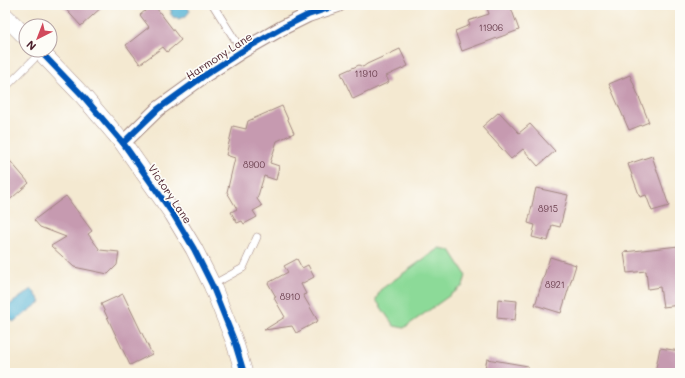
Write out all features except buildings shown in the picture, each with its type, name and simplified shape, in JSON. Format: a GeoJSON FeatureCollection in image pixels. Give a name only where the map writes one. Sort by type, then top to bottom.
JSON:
{"type":"FeatureCollection","features":[{"type":"Feature","properties":{"kind":"street","name":"Harmony Lane"},"geometry":{"type":"LineString","coordinates":[[123,143],[158,109],[199,79],[242,51],[308,15],[338,5]]}},
{"type":"Feature","properties":{"kind":"street"},"geometry":{"type":"LineString","coordinates":[[5,16],[18,29]]}},
{"type":"Feature","properties":{"kind":"street","name":"Victory Lane"},"geometry":{"type":"LineString","coordinates":[[47,58],[83,96],[123,143],[194,249],[212,285],[234,340],[244,373]]}},
{"type":"Feature","properties":{"kind":"lane"},"geometry":{"type":"LineString","coordinates":[[213,5],[242,51]]}},
{"type":"Feature","properties":{"kind":"lane"},"geometry":{"type":"LineString","coordinates":[[5,88],[33,58]]}},
{"type":"Feature","properties":{"kind":"lane"},"geometry":{"type":"LineString","coordinates":[[212,285],[243,268],[257,237]]}},
{"type":"Feature","properties":{"kind":"green space"},"geometry":{"type":"Polygon","coordinates":[[[439,248],[450,250],[466,275],[463,286],[404,328],[394,326],[376,300],[380,290],[439,248]]]}},
{"type":"Feature","properties":{"kind":"water"},"geometry":{"type":"Polygon","coordinates":[[[167,5],[186,5],[190,11],[185,17],[178,19],[176,17],[174,18],[167,5]]]}},
{"type":"Feature","properties":{"kind":"water"},"geometry":{"type":"Polygon","coordinates":[[[32,289],[41,302],[13,322],[5,311],[5,308],[32,289]]]}},
{"type":"Feature","properties":{"kind":"cycle path"},"geometry":{"type":"LineString","coordinates":[[123,143],[158,109],[205,75],[242,51],[308,15],[338,5]]}},
{"type":"Feature","properties":{"kind":"cycle path"},"geometry":{"type":"LineString","coordinates":[[47,58],[83,96],[123,143],[173,214],[194,249],[212,285],[234,340],[244,373]]}}]}
